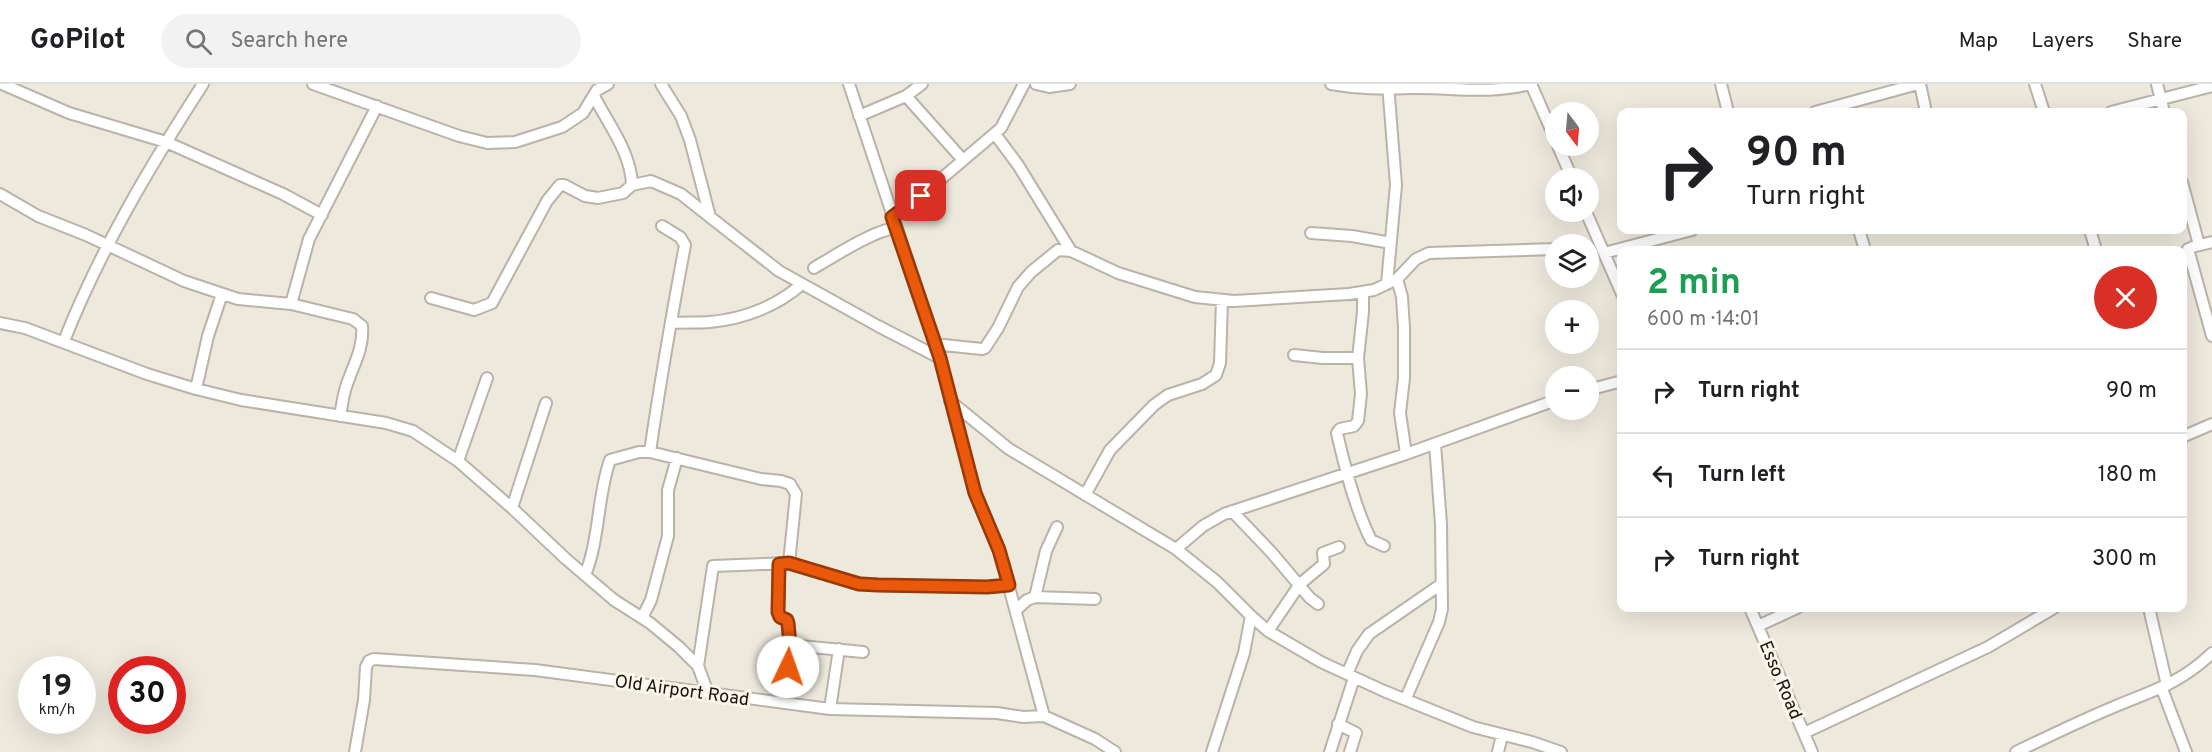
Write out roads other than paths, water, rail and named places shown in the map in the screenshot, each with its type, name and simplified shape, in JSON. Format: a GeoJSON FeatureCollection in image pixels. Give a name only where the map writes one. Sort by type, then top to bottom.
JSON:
{"type":"FeatureCollection","features":[{"type":"Feature","properties":{"kind":"street"},"geometry":{"type":"LineString","coordinates":[[2,84],[69,112],[166,142],[283,194],[322,215]]}},
{"type":"Feature","properties":{"kind":"street"},"geometry":{"type":"LineString","coordinates":[[64,341],[91,276],[107,246],[166,142],[203,84]]}},
{"type":"Feature","properties":{"kind":"street"},"geometry":{"type":"LineString","coordinates":[[313,84],[459,136],[487,143],[515,142],[562,128],[583,113],[594,90],[608,84]]}},
{"type":"Feature","properties":{"kind":"street"},"geometry":{"type":"LineString","coordinates":[[661,84],[684,124],[710,217]]}},
{"type":"Feature","properties":{"kind":"street"},"geometry":{"type":"LineString","coordinates":[[849,84],[940,358],[975,493],[999,550],[1044,716]]}},
{"type":"Feature","properties":{"kind":"street"},"geometry":{"type":"LineString","coordinates":[[859,116],[906,96],[922,84]]}},
{"type":"Feature","properties":{"kind":"street"},"geometry":{"type":"LineString","coordinates":[[892,217],[921,196],[995,134],[1009,114],[1024,84]]}},
{"type":"Feature","properties":{"kind":"street"},"geometry":{"type":"LineString","coordinates":[[1036,84],[1049,87],[1070,84]]}},
{"type":"Feature","properties":{"kind":"street"},"geometry":{"type":"LineString","coordinates":[[1332,84],[1361,89],[1388,87],[1486,92],[1531,84],[1545,116]]}},
{"type":"Feature","properties":{"kind":"street"},"geometry":{"type":"LineString","coordinates":[[1721,84],[1727,108]]}},
{"type":"Feature","properties":{"kind":"street"},"geometry":{"type":"LineString","coordinates":[[1842,108],[1919,84],[1925,108]]}},
{"type":"Feature","properties":{"kind":"street"},"geometry":{"type":"LineString","coordinates":[[2036,84],[2043,108]]}},
{"type":"Feature","properties":{"kind":"street"},"geometry":{"type":"LineString","coordinates":[[2157,84],[2163,108]]}},
{"type":"Feature","properties":{"kind":"street"},"geometry":{"type":"LineString","coordinates":[[2126,108],[2212,86]]}},
{"type":"Feature","properties":{"kind":"street"},"geometry":{"type":"LineString","coordinates":[[1388,87],[1396,185],[1391,243],[1392,282],[1402,297],[1404,378],[1400,413],[1406,454]]}},
{"type":"Feature","properties":{"kind":"street"},"geometry":{"type":"LineString","coordinates":[[594,90],[632,171],[632,185]]}},
{"type":"Feature","properties":{"kind":"street"},"geometry":{"type":"LineString","coordinates":[[906,96],[963,160]]}},
{"type":"Feature","properties":{"kind":"street"},"geometry":{"type":"LineString","coordinates":[[291,304],[309,239],[377,106]]}},
{"type":"Feature","properties":{"kind":"street"},"geometry":{"type":"LineString","coordinates":[[995,134],[1018,165],[1071,251]]}},
{"type":"Feature","properties":{"kind":"street"},"geometry":{"type":"LineString","coordinates":[[431,298],[474,310],[492,303],[547,201],[560,185],[585,196],[598,198],[623,193],[632,185],[651,181],[681,194],[779,271],[940,358]]}},
{"type":"Feature","properties":{"kind":"street"},"geometry":{"type":"LineString","coordinates":[[0,194],[38,216],[78,232],[161,272],[222,294],[238,299],[291,304],[353,319],[362,326],[363,337],[359,356],[346,386],[340,416]]}},
{"type":"Feature","properties":{"kind":"street"},"geometry":{"type":"LineString","coordinates":[[2187,201],[2199,245]]}},
{"type":"Feature","properties":{"kind":"street"},"geometry":{"type":"LineString","coordinates":[[650,452],[677,281],[685,245],[680,237],[662,226]]}},
{"type":"Feature","properties":{"kind":"street"},"geometry":{"type":"LineString","coordinates":[[813,268],[882,230],[896,228]]}},
{"type":"Feature","properties":{"kind":"street"},"geometry":{"type":"LineString","coordinates":[[1311,233],[1352,236],[1391,243]]}},
{"type":"Feature","properties":{"kind":"street"},"geometry":{"type":"LineString","coordinates":[[1599,248],[1671,234]]}},
{"type":"Feature","properties":{"kind":"street"},"geometry":{"type":"LineString","coordinates":[[2187,249],[2212,242]]}},
{"type":"Feature","properties":{"kind":"street"},"geometry":{"type":"LineString","coordinates":[[934,344],[985,348],[998,328],[1011,299],[1031,272],[1054,252],[1062,250],[1071,251],[1118,273],[1195,297],[1255,301],[1363,292],[1392,282],[1416,259],[1429,253],[1545,249]]}},
{"type":"Feature","properties":{"kind":"street"},"geometry":{"type":"LineString","coordinates":[[1599,252],[1617,285]]}},
{"type":"Feature","properties":{"kind":"street"},"geometry":{"type":"LineString","coordinates":[[2187,256],[2212,336]]}},
{"type":"Feature","properties":{"kind":"street"},"geometry":{"type":"LineString","coordinates":[[672,323],[712,322],[750,313],[772,306],[802,284]]}},
{"type":"Feature","properties":{"kind":"street"},"geometry":{"type":"LineString","coordinates":[[1363,292],[1364,312],[1358,358],[1359,421],[1354,426],[1340,429],[1337,433],[1346,473],[1371,540],[1384,546]]}},
{"type":"Feature","properties":{"kind":"street"},"geometry":{"type":"LineString","coordinates":[[196,389],[208,336],[222,294]]}},
{"type":"Feature","properties":{"kind":"street"},"geometry":{"type":"LineString","coordinates":[[1085,495],[1110,450],[1154,405],[1168,395],[1202,384],[1216,375],[1220,363],[1222,300]]}},
{"type":"Feature","properties":{"kind":"street"},"geometry":{"type":"LineString","coordinates":[[0,323],[25,328],[64,341],[147,374],[196,389],[241,400],[386,423],[413,431],[458,461],[614,600],[642,618],[679,647],[698,666],[708,693]]}},
{"type":"Feature","properties":{"kind":"street"},"geometry":{"type":"LineString","coordinates":[[1294,355],[1358,358]]}},
{"type":"Feature","properties":{"kind":"street"},"geometry":{"type":"LineString","coordinates":[[458,461],[487,378]]}},
{"type":"Feature","properties":{"kind":"street"},"geometry":{"type":"LineString","coordinates":[[1599,387],[1617,382]]}},
{"type":"Feature","properties":{"kind":"street"},"geometry":{"type":"LineString","coordinates":[[950,400],[1009,449],[1176,549],[1217,582],[1268,631],[1321,662],[1473,727],[1561,752]]}},
{"type":"Feature","properties":{"kind":"street"},"geometry":{"type":"LineString","coordinates":[[513,508],[546,403]]}},
{"type":"Feature","properties":{"kind":"street"},"geometry":{"type":"LineString","coordinates":[[1176,549],[1203,526],[1232,511],[1406,454],[1545,404]]}},
{"type":"Feature","properties":{"kind":"street"},"geometry":{"type":"LineString","coordinates":[[2187,435],[2212,424]]}},
{"type":"Feature","properties":{"kind":"street"},"geometry":{"type":"LineString","coordinates":[[1406,698],[1439,622],[1442,609],[1440,585],[1442,524],[1435,444]]}},
{"type":"Feature","properties":{"kind":"street"},"geometry":{"type":"LineString","coordinates":[[585,575],[591,563],[598,507],[610,460],[639,452],[650,452],[790,484],[796,495],[778,612],[780,617],[788,623],[790,645],[786,677]]}},
{"type":"Feature","properties":{"kind":"street"},"geometry":{"type":"LineString","coordinates":[[642,618],[651,600],[668,536],[668,490],[677,458]]}},
{"type":"Feature","properties":{"kind":"street"},"geometry":{"type":"LineString","coordinates":[[1232,511],[1318,604]]}},
{"type":"Feature","properties":{"kind":"street"},"geometry":{"type":"LineString","coordinates":[[1035,597],[1046,551],[1057,527]]}},
{"type":"Feature","properties":{"kind":"street"},"geometry":{"type":"LineString","coordinates":[[1268,631],[1300,584],[1324,564],[1323,553],[1339,547]]}},
{"type":"Feature","properties":{"kind":"street"},"geometry":{"type":"LineString","coordinates":[[698,666],[713,566],[784,564],[859,584],[987,587],[1009,585]]}},
{"type":"Feature","properties":{"kind":"street"},"geometry":{"type":"LineString","coordinates":[[1329,752],[1363,640],[1440,585]]}},
{"type":"Feature","properties":{"kind":"street"},"geometry":{"type":"LineString","coordinates":[[1016,610],[1027,600],[1035,597],[1095,599]]}},
{"type":"Feature","properties":{"kind":"street","name":"Esso Road"},"geometry":{"type":"LineString","coordinates":[[1752,612],[1812,752]]}},
{"type":"Feature","properties":{"kind":"street"},"geometry":{"type":"LineString","coordinates":[[1758,626],[1788,612]]}},
{"type":"Feature","properties":{"kind":"street"},"geometry":{"type":"LineString","coordinates":[[1804,733],[1988,647],[2047,612]]}},
{"type":"Feature","properties":{"kind":"street"},"geometry":{"type":"LineString","coordinates":[[2151,612],[2164,687],[2186,752]]}},
{"type":"Feature","properties":{"kind":"street"},"geometry":{"type":"LineString","coordinates":[[1212,752],[1244,653],[1251,616]]}},
{"type":"Feature","properties":{"kind":"street"},"geometry":{"type":"LineString","coordinates":[[790,645],[863,652]]}},
{"type":"Feature","properties":{"kind":"street"},"geometry":{"type":"LineString","coordinates":[[830,709],[839,649]]}},
{"type":"Feature","properties":{"kind":"street"},"geometry":{"type":"LineString","coordinates":[[2016,752],[2117,705],[2182,678],[2212,653]]}},
{"type":"Feature","properties":{"kind":"street","name":"Old Airport Road"},"geometry":{"type":"LineString","coordinates":[[355,752],[364,700],[366,667],[369,661],[374,659],[535,670],[830,709],[1044,716],[1095,739],[1115,752]]}},
{"type":"Feature","properties":{"kind":"street"},"geometry":{"type":"LineString","coordinates":[[1338,724],[1356,733],[1350,752]]}},
{"type":"Feature","properties":{"kind":"street"},"geometry":{"type":"LineString","coordinates":[[1498,752],[1502,735]]}}]}
